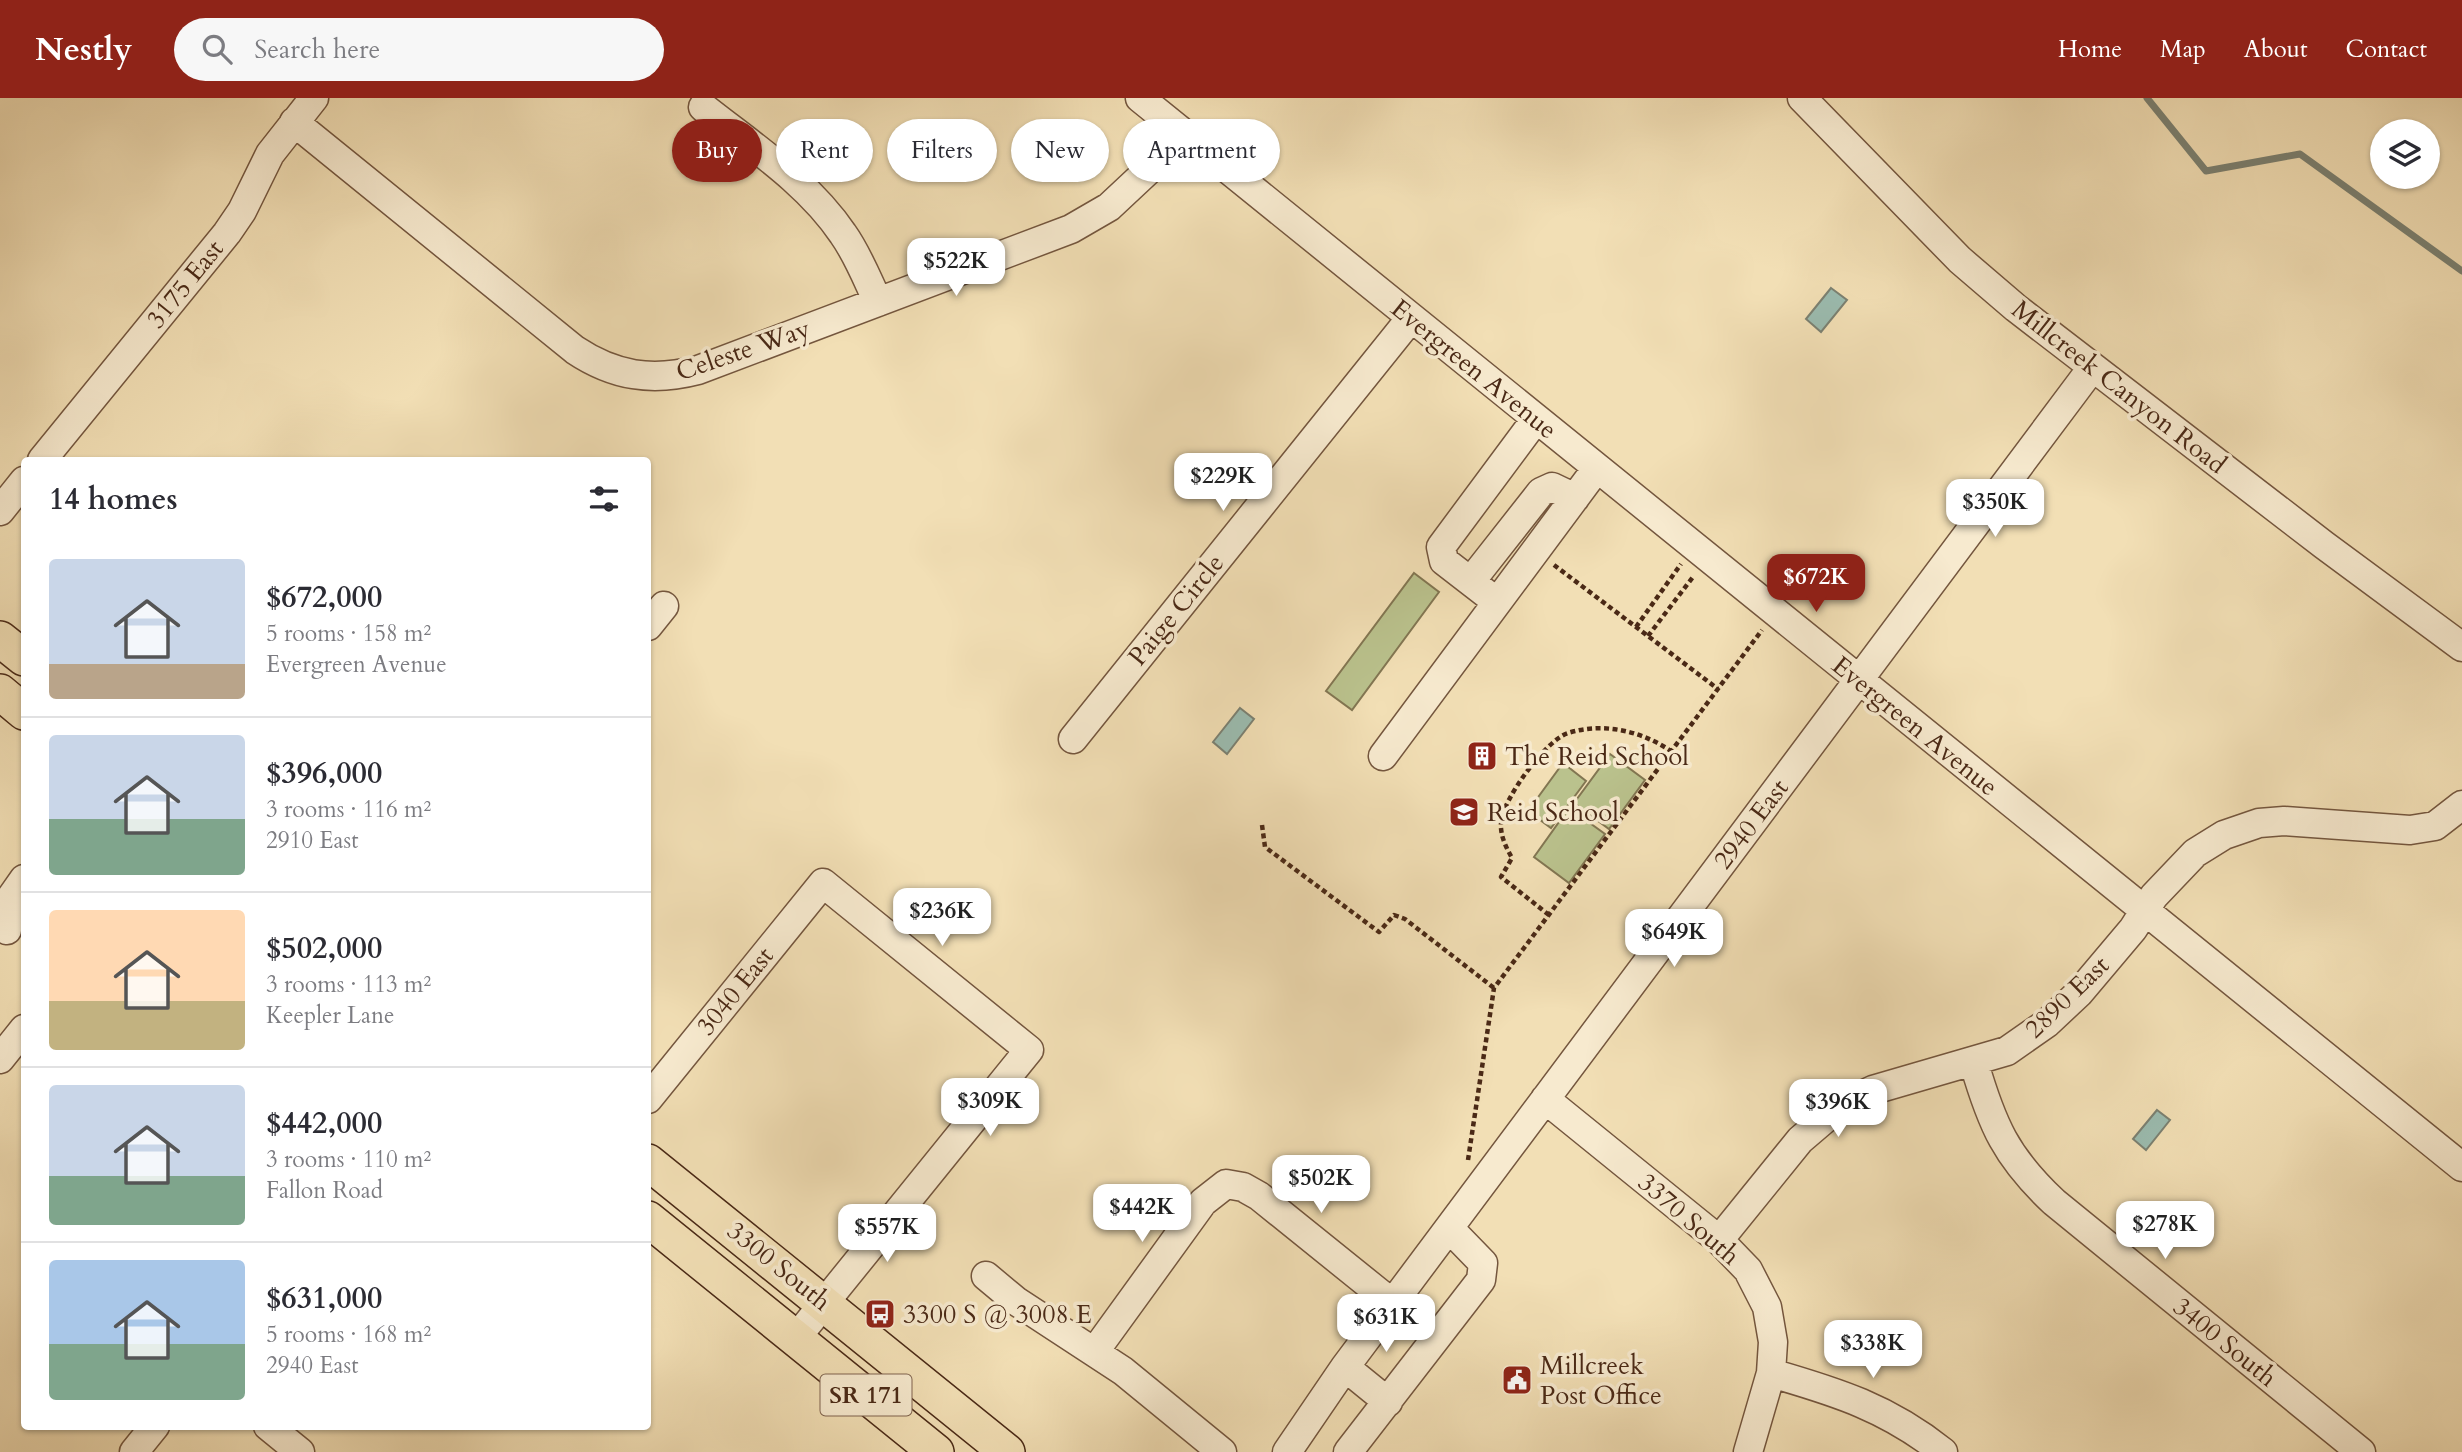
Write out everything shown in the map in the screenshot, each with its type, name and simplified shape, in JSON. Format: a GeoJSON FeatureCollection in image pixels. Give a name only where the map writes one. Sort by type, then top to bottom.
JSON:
{"type":"FeatureCollection","features":[{"type":"Feature","properties":{"kind":"main road"},"geometry":{"type":"LineString","coordinates":[[0,639],[21,656]]}},
{"type":"Feature","properties":{"kind":"main road"},"geometry":{"type":"LineString","coordinates":[[0,692],[21,710]]}},
{"type":"Feature","properties":{"kind":"main road","name":"3300 South"},"geometry":{"type":"LineString","coordinates":[[651,1164],[1007,1452]]}},
{"type":"Feature","properties":{"kind":"main road","name":"3300 South"},"geometry":{"type":"LineString","coordinates":[[651,1223],[936,1452]]}},
{"type":"Feature","properties":{"kind":"street","name":"3175 East"},"geometry":{"type":"LineString","coordinates":[[44,457],[227,233],[243,211],[270,154],[314,98]]}},
{"type":"Feature","properties":{"kind":"street","name":"Evergreen Avenue"},"geometry":{"type":"LineString","coordinates":[[1140,98],[1166,119]]}},
{"type":"Feature","properties":{"kind":"street","name":"Millcreek Canyon Road"},"geometry":{"type":"LineString","coordinates":[[1802,98],[1960,260],[2092,368],[2462,647]]}},
{"type":"Feature","properties":{"kind":"street"},"geometry":{"type":"LineString","coordinates":[[703,107],[792,179],[829,215],[856,255],[878,302]]}},
{"type":"Feature","properties":{"kind":"street","name":"Celeste Way"},"geometry":{"type":"LineString","coordinates":[[294,122],[575,350],[618,372],[646,377],[677,376],[1090,220],[1137,182]]}},
{"type":"Feature","properties":{"kind":"street","name":"Evergreen Avenue"},"geometry":{"type":"LineString","coordinates":[[1244,182],[2462,1167]]}},
{"type":"Feature","properties":{"kind":"street","name":"Paige Circle"},"geometry":{"type":"LineString","coordinates":[[1073,739],[1411,318]]}},
{"type":"Feature","properties":{"kind":"street","name":"2940 East"},"geometry":{"type":"LineString","coordinates":[[1300,1447],[1345,1367],[2092,368]]}},
{"type":"Feature","properties":{"kind":"street"},"geometry":{"type":"LineString","coordinates":[[1497,602],[1444,561],[1441,547],[1536,419]]}},
{"type":"Feature","properties":{"kind":"street"},"geometry":{"type":"LineString","coordinates":[[1383,756],[1597,468]]}},
{"type":"Feature","properties":{"kind":"street"},"geometry":{"type":"LineString","coordinates":[[0,511],[21,485]]}},
{"type":"Feature","properties":{"kind":"street"},"geometry":{"type":"LineString","coordinates":[[1471,582],[1541,492],[1552,487],[1575,498]]}},
{"type":"Feature","properties":{"kind":"street","name":"2890 East"},"geometry":{"type":"LineString","coordinates":[[1719,1240],[1800,1140],[1841,1105],[1873,1090],[1974,1063],[2007,1051],[2047,1023],[2079,993],[2133,929],[2154,895],[2195,853],[2224,835],[2247,827],[2284,821],[2410,830],[2435,826],[2462,805]]}},
{"type":"Feature","properties":{"kind":"street"},"geometry":{"type":"LineString","coordinates":[[11,931],[10,899],[21,883]]}},
{"type":"Feature","properties":{"kind":"street","name":"3040 East"},"geometry":{"type":"LineString","coordinates":[[651,1095],[823,883],[1029,1050],[824,1303]]}},
{"type":"Feature","properties":{"kind":"street"},"geometry":{"type":"LineString","coordinates":[[0,1059],[21,1033]]}},
{"type":"Feature","properties":{"kind":"street","name":"3400 South"},"geometry":{"type":"LineString","coordinates":[[1974,1063],[2001,1140],[2027,1177],[2054,1202],[2361,1452]]}},
{"type":"Feature","properties":{"kind":"street","name":"3370 South"},"geometry":{"type":"LineString","coordinates":[[1545,1099],[1719,1240],[1748,1270],[1766,1307],[1773,1342],[1771,1373],[1748,1452]]}},
{"type":"Feature","properties":{"kind":"street"},"geometry":{"type":"LineString","coordinates":[[1095,1351],[1203,1202],[1226,1184],[1243,1187],[1259,1196],[1393,1304]]}},
{"type":"Feature","properties":{"kind":"street"},"geometry":{"type":"LineString","coordinates":[[1348,1452],[1481,1280],[1483,1263],[1449,1228]]}},
{"type":"Feature","properties":{"kind":"street"},"geometry":{"type":"LineString","coordinates":[[986,1276],[1016,1301],[1095,1351],[1222,1452]]}},
{"type":"Feature","properties":{"kind":"street"},"geometry":{"type":"LineString","coordinates":[[796,1338],[824,1303]]}},
{"type":"Feature","properties":{"kind":"street"},"geometry":{"type":"LineString","coordinates":[[1345,1367],[1388,1402]]}},
{"type":"Feature","properties":{"kind":"street"},"geometry":{"type":"LineString","coordinates":[[1771,1373],[1843,1394],[1890,1415],[1943,1452]]}},
{"type":"Feature","properties":{"kind":"street"},"geometry":{"type":"LineString","coordinates":[[134,1452],[152,1430]]}},
{"type":"Feature","properties":{"kind":"street"},"geometry":{"type":"LineString","coordinates":[[273,1430],[300,1452]]}},
{"type":"Feature","properties":{"kind":"path"},"geometry":{"type":"LineString","coordinates":[[1636,627],[1694,547]]}},
{"type":"Feature","properties":{"kind":"path"},"geometry":{"type":"LineString","coordinates":[[1535,551],[1718,689]]}},
{"type":"Feature","properties":{"kind":"path"},"geometry":{"type":"LineString","coordinates":[[1648,636],[1693,577]]}},
{"type":"Feature","properties":{"kind":"path"},"geometry":{"type":"LineString","coordinates":[[1476,1192],[1465,1182],[1494,988],[1775,613]]}},
{"type":"Feature","properties":{"kind":"path"},"geometry":{"type":"LineString","coordinates":[[1549,915],[1501,877],[1512,858],[1504,844],[1501,823],[1509,797],[1542,755],[1565,734],[1591,729],[1627,731],[1647,735],[1671,751]]}},
{"type":"Feature","properties":{"kind":"path"},"geometry":{"type":"LineString","coordinates":[[1262,825],[1265,847],[1379,932],[1394,915],[1405,919],[1494,988]]}},
{"type":"Feature","properties":{"kind":"green space"},"geometry":{"type":"Polygon","coordinates":[[[1414,573],[1439,592],[1352,710],[1326,691],[1414,573]]]}},
{"type":"Feature","properties":{"kind":"green space"},"geometry":{"type":"Polygon","coordinates":[[[1610,754],[1645,780],[1609,829],[1574,803],[1610,754]]]}},
{"type":"Feature","properties":{"kind":"green space"},"geometry":{"type":"Polygon","coordinates":[[[1563,763],[1586,781],[1551,828],[1528,811],[1563,763]]]}},
{"type":"Feature","properties":{"kind":"green space"},"geometry":{"type":"Polygon","coordinates":[[[1569,808],[1605,834],[1569,883],[1534,857],[1569,808]]]}},
{"type":"Feature","properties":{"kind":"water"},"geometry":{"type":"Polygon","coordinates":[[[1831,288],[1847,300],[1821,332],[1806,319],[1831,288]]]}},
{"type":"Feature","properties":{"kind":"water"},"geometry":{"type":"Polygon","coordinates":[[[1240,708],[1254,719],[1227,754],[1213,742],[1240,708]]]}},
{"type":"Feature","properties":{"kind":"water"},"geometry":{"type":"Polygon","coordinates":[[[2157,1110],[2170,1120],[2146,1150],[2133,1139],[2157,1110]]]}},
{"type":"Feature","properties":{"kind":"waterway"},"geometry":{"type":"LineString","coordinates":[[2147,98],[2206,171],[2300,154],[2462,271]]}},
{"type":"Feature","properties":{"kind":"place","name":"The Reid School"},"geometry":{"type":"Point","coordinates":[1482,756]}},
{"type":"Feature","properties":{"kind":"place","name":"Reid School"},"geometry":{"type":"Point","coordinates":[1464,812]}},
{"type":"Feature","properties":{"kind":"place","name":"3300 S @ 3008 E"},"geometry":{"type":"Point","coordinates":[880,1314]}},
{"type":"Feature","properties":{"kind":"place","name":"Millcreek Post Office"},"geometry":{"type":"Point","coordinates":[1517,1380]}}]}
